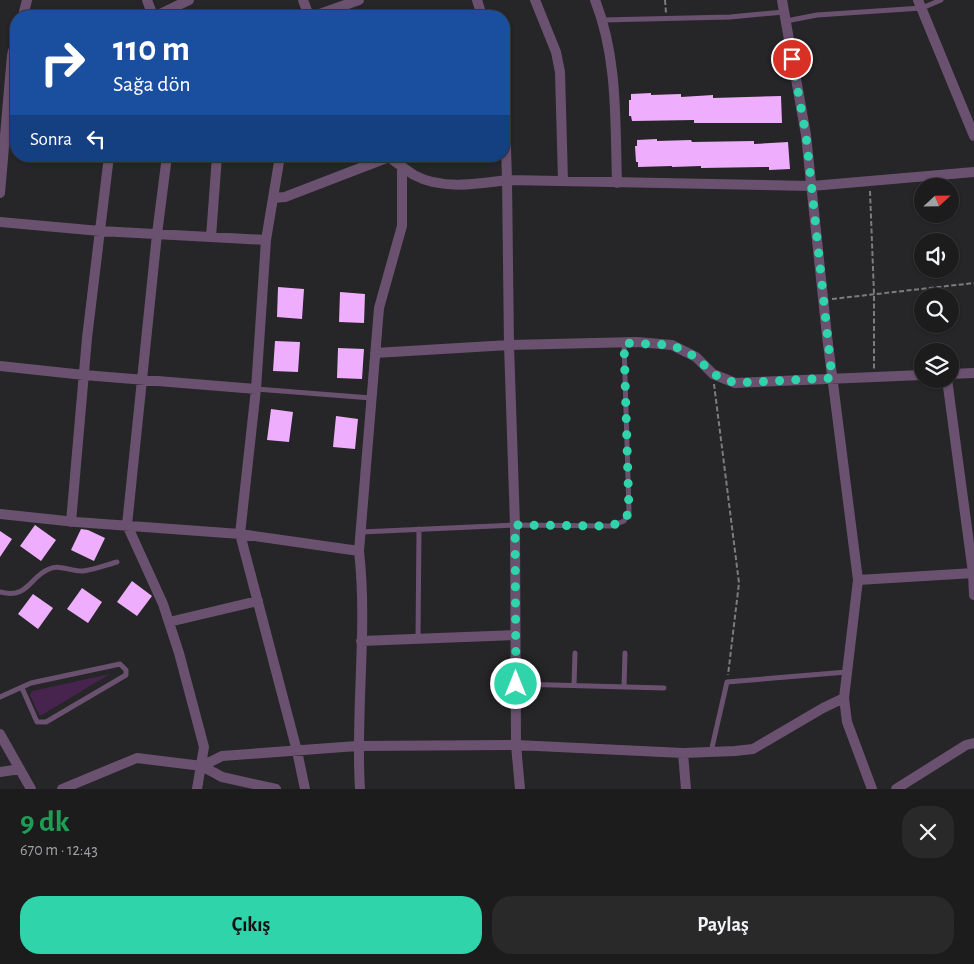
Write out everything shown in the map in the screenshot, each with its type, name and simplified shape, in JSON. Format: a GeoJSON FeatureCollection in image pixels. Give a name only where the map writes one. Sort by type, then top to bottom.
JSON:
{"type":"FeatureCollection","features":[{"type":"Feature","properties":{"kind":"street"},"geometry":{"type":"LineString","coordinates":[[167,10],[189,0]]}},
{"type":"Feature","properties":{"kind":"street"},"geometry":{"type":"LineString","coordinates":[[331,10],[360,0]]}},
{"type":"Feature","properties":{"kind":"street"},"geometry":{"type":"LineString","coordinates":[[535,0],[556,52],[560,72],[563,181]]}},
{"type":"Feature","properties":{"kind":"street"},"geometry":{"type":"LineString","coordinates":[[595,0],[603,20],[613,73],[617,183]]}},
{"type":"Feature","properties":{"kind":"street"},"geometry":{"type":"LineString","coordinates":[[782,0],[806,135],[832,378],[858,580],[844,698],[847,722],[872,789]]}},
{"type":"Feature","properties":{"kind":"street"},"geometry":{"type":"LineString","coordinates":[[920,4],[974,136]]}},
{"type":"Feature","properties":{"kind":"street"},"geometry":{"type":"LineString","coordinates":[[0,193],[10,100]]}},
{"type":"Feature","properties":{"kind":"street"},"geometry":{"type":"LineString","coordinates":[[72,522],[84,375],[108,162]]}},
{"type":"Feature","properties":{"kind":"street"},"geometry":{"type":"LineString","coordinates":[[166,162],[127,525],[163,604],[204,747],[197,789]]}},
{"type":"Feature","properties":{"kind":"street"},"geometry":{"type":"LineString","coordinates":[[211,237],[217,162]]}},
{"type":"Feature","properties":{"kind":"street"},"geometry":{"type":"LineString","coordinates":[[279,162],[266,240],[256,389],[240,534],[305,789]]}},
{"type":"Feature","properties":{"kind":"street"},"geometry":{"type":"LineString","coordinates":[[273,198],[285,198],[376,162]]}},
{"type":"Feature","properties":{"kind":"street"},"geometry":{"type":"LineString","coordinates":[[396,162],[416,176],[442,183],[479,183],[507,180],[812,186],[974,172]]}},
{"type":"Feature","properties":{"kind":"street"},"geometry":{"type":"LineString","coordinates":[[506,162],[509,345],[515,525],[516,745],[520,789]]}},
{"type":"Feature","properties":{"kind":"street"},"geometry":{"type":"LineString","coordinates":[[360,789],[358,746],[363,584],[359,551],[360,532],[379,308],[402,226],[402,166]]}},
{"type":"Feature","properties":{"kind":"street"},"geometry":{"type":"LineString","coordinates":[[0,222],[100,231],[266,240]]}},
{"type":"Feature","properties":{"kind":"street"},"geometry":{"type":"LineString","coordinates":[[375,353],[509,345],[624,343],[672,345],[696,357],[713,374],[735,383],[914,375]]}},
{"type":"Feature","properties":{"kind":"street"},"geometry":{"type":"LineString","coordinates":[[0,366],[256,389]]}},
{"type":"Feature","properties":{"kind":"street"},"geometry":{"type":"LineString","coordinates":[[959,374],[974,373]]}},
{"type":"Feature","properties":{"kind":"street"},"geometry":{"type":"LineString","coordinates":[[948,388],[974,573],[974,595]]}},
{"type":"Feature","properties":{"kind":"street"},"geometry":{"type":"LineString","coordinates":[[0,514],[72,522],[240,534],[359,551]]}},
{"type":"Feature","properties":{"kind":"street"},"geometry":{"type":"LineString","coordinates":[[858,580],[974,573]]}},
{"type":"Feature","properties":{"kind":"street"},"geometry":{"type":"LineString","coordinates":[[169,622],[258,601]]}},
{"type":"Feature","properties":{"kind":"street"},"geometry":{"type":"LineString","coordinates":[[361,641],[516,635]]}},
{"type":"Feature","properties":{"kind":"street"},"geometry":{"type":"LineString","coordinates":[[202,766],[222,756],[297,752],[358,746],[516,745],[684,753],[735,752],[753,749],[823,708],[844,698]]}},
{"type":"Feature","properties":{"kind":"street"},"geometry":{"type":"LineString","coordinates":[[0,734],[31,789]]}},
{"type":"Feature","properties":{"kind":"street"},"geometry":{"type":"LineString","coordinates":[[896,789],[966,745],[974,743]]}},
{"type":"Feature","properties":{"kind":"street"},"geometry":{"type":"LineString","coordinates":[[684,753],[686,789]]}},
{"type":"Feature","properties":{"kind":"street"},"geometry":{"type":"LineString","coordinates":[[62,789],[137,758],[202,766],[222,778],[276,789]]}},
{"type":"Feature","properties":{"kind":"street"},"geometry":{"type":"LineString","coordinates":[[0,772],[20,769]]}},
{"type":"Feature","properties":{"kind":"lane"},"geometry":{"type":"LineString","coordinates":[[603,20],[817,15],[941,0]]}},
{"type":"Feature","properties":{"kind":"lane"},"geometry":{"type":"LineString","coordinates":[[360,532],[515,525],[610,526],[620,524],[629,512],[624,343]]}},
{"type":"Feature","properties":{"kind":"lane"},"geometry":{"type":"LineString","coordinates":[[256,389],[372,398]]}},
{"type":"Feature","properties":{"kind":"lane"},"geometry":{"type":"LineString","coordinates":[[418,639],[419,529]]}},
{"type":"Feature","properties":{"kind":"lane"},"geometry":{"type":"LineString","coordinates":[[0,592],[13,594],[21,591],[30,586],[42,573],[49,569],[59,567],[85,571],[117,562]]}},
{"type":"Feature","properties":{"kind":"lane"},"geometry":{"type":"LineString","coordinates":[[574,685],[575,653]]}},
{"type":"Feature","properties":{"kind":"lane"},"geometry":{"type":"LineString","coordinates":[[624,687],[625,654]]}},
{"type":"Feature","properties":{"kind":"lane"},"geometry":{"type":"LineString","coordinates":[[0,697],[31,683],[120,664],[126,670],[126,676],[46,722],[37,722],[22,688]]}},
{"type":"Feature","properties":{"kind":"lane"},"geometry":{"type":"LineString","coordinates":[[711,752],[727,682],[848,672]]}},
{"type":"Feature","properties":{"kind":"lane"},"geometry":{"type":"LineString","coordinates":[[516,684],[664,688]]}},
{"type":"Feature","properties":{"kind":"path"},"geometry":{"type":"LineString","coordinates":[[665,0],[666,18]]}},
{"type":"Feature","properties":{"kind":"path"},"geometry":{"type":"LineString","coordinates":[[870,181],[874,294],[874,376]]}},
{"type":"Feature","properties":{"kind":"path"},"geometry":{"type":"LineString","coordinates":[[824,300],[974,283]]}},
{"type":"Feature","properties":{"kind":"path"},"geometry":{"type":"LineString","coordinates":[[713,374],[739,583],[727,682]]}},
{"type":"Feature","properties":{"kind":"shaded area"},"geometry":{"type":"Polygon","coordinates":[[[110,674],[42,715],[39,715],[30,695],[32,691],[110,674]]]}},
{"type":"Feature","properties":{"kind":"building"},"geometry":{"type":"Polygon","coordinates":[[[651,93],[651,95],[681,94],[681,97],[713,95],[713,98],[781,96],[782,123],[694,123],[694,120],[632,121],[631,116],[629,116],[631,94],[651,93]]]}},
{"type":"Feature","properties":{"kind":"building"},"geometry":{"type":"Polygon","coordinates":[[[657,139],[657,141],[691,140],[692,142],[754,141],[754,144],[788,142],[790,169],[769,170],[769,167],[701,168],[701,166],[638,167],[635,146],[637,146],[637,140],[657,139]]]}},
{"type":"Feature","properties":{"kind":"building"},"geometry":{"type":"Polygon","coordinates":[[[278,287],[304,289],[302,319],[277,317],[278,287]]]}},
{"type":"Feature","properties":{"kind":"building"},"geometry":{"type":"Polygon","coordinates":[[[340,292],[365,294],[364,323],[339,322],[340,292]]]}},
{"type":"Feature","properties":{"kind":"building"},"geometry":{"type":"Polygon","coordinates":[[[275,341],[300,342],[298,372],[273,371],[275,341]]]}},
{"type":"Feature","properties":{"kind":"building"},"geometry":{"type":"Polygon","coordinates":[[[338,348],[364,349],[362,379],[337,378],[338,348]]]}},
{"type":"Feature","properties":{"kind":"building"},"geometry":{"type":"Polygon","coordinates":[[[271,409],[293,412],[289,442],[267,440],[271,409]]]}},
{"type":"Feature","properties":{"kind":"building"},"geometry":{"type":"Polygon","coordinates":[[[336,416],[358,419],[355,449],[333,447],[336,416]]]}},
{"type":"Feature","properties":{"kind":"building"},"geometry":{"type":"Polygon","coordinates":[[[35,525],[56,540],[41,561],[20,546],[35,525]]]}},
{"type":"Feature","properties":{"kind":"building"},"geometry":{"type":"Polygon","coordinates":[[[81,529],[88,530],[105,538],[94,561],[71,550],[81,529]]]}},
{"type":"Feature","properties":{"kind":"building"},"geometry":{"type":"Polygon","coordinates":[[[0,531],[12,539],[0,557],[0,531]]]}},
{"type":"Feature","properties":{"kind":"building"},"geometry":{"type":"Polygon","coordinates":[[[132,581],[152,596],[137,616],[117,602],[132,581]]]}},
{"type":"Feature","properties":{"kind":"building"},"geometry":{"type":"Polygon","coordinates":[[[82,588],[102,602],[88,623],[67,609],[82,588]]]}},
{"type":"Feature","properties":{"kind":"building"},"geometry":{"type":"Polygon","coordinates":[[[33,594],[53,608],[38,629],[18,614],[33,594]]]}},
{"type":"Feature","properties":{"kind":"route"},"geometry":{"type":"LineString","coordinates":[[516,684],[515,525],[615,526],[624,521],[629,512],[624,343],[637,342],[672,345],[696,357],[713,374],[735,383],[832,378],[806,135],[792,59]]}}]}
